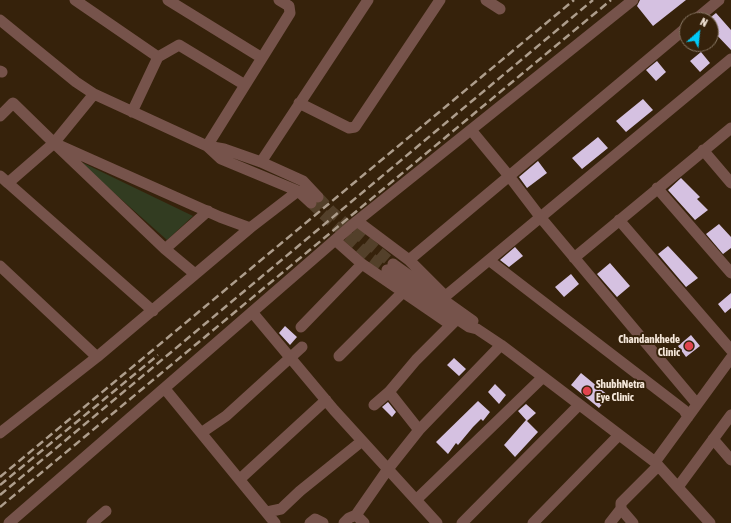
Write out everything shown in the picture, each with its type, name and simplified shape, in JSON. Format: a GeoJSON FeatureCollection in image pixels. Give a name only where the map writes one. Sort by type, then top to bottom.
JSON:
{"type":"FeatureCollection","features":[{"type":"Feature","properties":{"kind":"street"},"geometry":{"type":"LineString","coordinates":[[75,0],[158,57]]}},
{"type":"Feature","properties":{"kind":"street"},"geometry":{"type":"LineString","coordinates":[[168,0],[262,58]]}},
{"type":"Feature","properties":{"kind":"street"},"geometry":{"type":"LineString","coordinates":[[207,146],[290,13],[292,4],[279,0]]}},
{"type":"Feature","properties":{"kind":"street"},"geometry":{"type":"LineString","coordinates":[[261,162],[368,0]]}},
{"type":"Feature","properties":{"kind":"street"},"geometry":{"type":"LineString","coordinates":[[299,103],[350,128],[355,127],[440,0]]}},
{"type":"Feature","properties":{"kind":"street"},"geometry":{"type":"LineString","coordinates":[[486,0],[500,9]]}},
{"type":"Feature","properties":{"kind":"street"},"geometry":{"type":"LineString","coordinates":[[10,523],[357,221],[633,0]]}},
{"type":"Feature","properties":{"kind":"street"},"geometry":{"type":"LineString","coordinates":[[705,12],[719,0]]}},
{"type":"Feature","properties":{"kind":"street"},"geometry":{"type":"LineString","coordinates":[[1,22],[76,82],[94,94],[207,146],[224,149],[261,162],[303,181],[314,200],[298,191],[221,159],[207,146]]}},
{"type":"Feature","properties":{"kind":"street"},"geometry":{"type":"LineString","coordinates":[[409,260],[679,34]]}},
{"type":"Feature","properties":{"kind":"street"},"geometry":{"type":"LineString","coordinates":[[132,112],[158,57],[179,45],[245,85]]}},
{"type":"Feature","properties":{"kind":"street"},"geometry":{"type":"LineString","coordinates":[[446,303],[490,261],[731,59]]}},
{"type":"Feature","properties":{"kind":"street"},"geometry":{"type":"LineString","coordinates":[[94,94],[54,143],[4,179],[153,311]]}},
{"type":"Feature","properties":{"kind":"street"},"geometry":{"type":"LineString","coordinates":[[0,116],[13,103],[165,249],[195,274]]}},
{"type":"Feature","properties":{"kind":"street"},"geometry":{"type":"LineString","coordinates":[[574,258],[731,128]]}},
{"type":"Feature","properties":{"kind":"street"},"geometry":{"type":"LineString","coordinates":[[470,130],[509,176],[574,258],[697,404]]}},
{"type":"Feature","properties":{"kind":"street"},"geometry":{"type":"LineString","coordinates":[[54,143],[250,228]]}},
{"type":"Feature","properties":{"kind":"street"},"geometry":{"type":"LineString","coordinates":[[703,150],[731,183]]}},
{"type":"Feature","properties":{"kind":"street"},"geometry":{"type":"LineString","coordinates":[[658,188],[731,273]]}},
{"type":"Feature","properties":{"kind":"street"},"geometry":{"type":"LineString","coordinates":[[0,433],[98,357],[250,228],[298,191]]}},
{"type":"Feature","properties":{"kind":"street"},"geometry":{"type":"LineString","coordinates":[[165,249],[208,211]]}},
{"type":"Feature","properties":{"kind":"street"},"geometry":{"type":"LineString","coordinates":[[619,220],[731,350]]}},
{"type":"Feature","properties":{"kind":"street"},"geometry":{"type":"LineString","coordinates":[[357,221],[409,260],[446,303],[454,322]]}},
{"type":"Feature","properties":{"kind":"street"},"geometry":{"type":"LineString","coordinates":[[335,240],[362,264],[403,292],[454,322],[477,329],[543,377],[657,464],[710,523]]}},
{"type":"Feature","properties":{"kind":"street"},"geometry":{"type":"LineString","coordinates":[[490,261],[684,410],[688,417]]}},
{"type":"Feature","properties":{"kind":"street"},"geometry":{"type":"LineString","coordinates":[[301,327],[362,264]]}},
{"type":"Feature","properties":{"kind":"street"},"geometry":{"type":"LineString","coordinates":[[0,266],[98,357]]}},
{"type":"Feature","properties":{"kind":"street"},"geometry":{"type":"LineString","coordinates":[[390,267],[472,320],[477,329]]}},
{"type":"Feature","properties":{"kind":"street"},"geometry":{"type":"LineString","coordinates":[[339,356],[403,292]]}},
{"type":"Feature","properties":{"kind":"street"},"geometry":{"type":"LineString","coordinates":[[252,312],[326,400],[437,523]]}},
{"type":"Feature","properties":{"kind":"street"},"geometry":{"type":"LineString","coordinates":[[374,405],[389,392],[416,360],[454,322]]}},
{"type":"Feature","properties":{"kind":"street"},"geometry":{"type":"LineString","coordinates":[[344,523],[349,518],[360,519],[388,469],[420,430],[500,346]]}},
{"type":"Feature","properties":{"kind":"street"},"geometry":{"type":"LineString","coordinates":[[201,433],[226,416],[302,347]]}},
{"type":"Feature","properties":{"kind":"street"},"geometry":{"type":"LineString","coordinates":[[610,523],[621,509],[621,503],[657,464],[697,404],[731,358]]}},
{"type":"Feature","properties":{"kind":"street"},"geometry":{"type":"LineString","coordinates":[[416,500],[543,377]]}},
{"type":"Feature","properties":{"kind":"street"},"geometry":{"type":"LineString","coordinates":[[165,389],[275,523]]}},
{"type":"Feature","properties":{"kind":"street"},"geometry":{"type":"LineString","coordinates":[[389,392],[420,430]]}},
{"type":"Feature","properties":{"kind":"street"},"geometry":{"type":"LineString","coordinates":[[240,479],[326,400]]}},
{"type":"Feature","properties":{"kind":"street"},"geometry":{"type":"LineString","coordinates":[[462,523],[580,405]]}},
{"type":"Feature","properties":{"kind":"street"},"geometry":{"type":"LineString","coordinates":[[678,487],[731,415]]}},
{"type":"Feature","properties":{"kind":"street"},"geometry":{"type":"LineString","coordinates":[[533,523],[618,434]]}},
{"type":"Feature","properties":{"kind":"street"},"geometry":{"type":"LineString","coordinates":[[713,439],[731,460]]}},
{"type":"Feature","properties":{"kind":"street"},"geometry":{"type":"LineString","coordinates":[[267,512],[281,509],[300,491],[362,441]]}},
{"type":"Feature","properties":{"kind":"street"},"geometry":{"type":"LineString","coordinates":[[621,509],[633,523]]}},
{"type":"Feature","properties":{"kind":"street"},"geometry":{"type":"LineString","coordinates":[[92,523],[106,511]]}},
{"type":"Feature","properties":{"kind":"street"},"geometry":{"type":"LineString","coordinates":[[310,523],[315,519],[323,523]]}},
{"type":"Feature","properties":{"kind":"green space"},"geometry":{"type":"Polygon","coordinates":[[[77,160],[193,216],[167,240],[77,160]]]}},
{"type":"Feature","properties":{"kind":"building"},"geometry":{"type":"Polygon","coordinates":[[[640,0],[686,0],[653,26],[637,6],[640,0]]]}},
{"type":"Feature","properties":{"kind":"building"},"geometry":{"type":"Polygon","coordinates":[[[719,16],[731,30],[731,50],[719,37],[719,16]]]}},
{"type":"Feature","properties":{"kind":"building"},"geometry":{"type":"Polygon","coordinates":[[[701,52],[710,63],[700,72],[690,61],[701,52]]]}},
{"type":"Feature","properties":{"kind":"building"},"geometry":{"type":"Polygon","coordinates":[[[657,61],[666,72],[656,81],[646,70],[657,61]]]}},
{"type":"Feature","properties":{"kind":"building"},"geometry":{"type":"Polygon","coordinates":[[[643,99],[653,110],[626,132],[616,121],[643,99]]]}},
{"type":"Feature","properties":{"kind":"building"},"geometry":{"type":"Polygon","coordinates":[[[598,137],[608,148],[582,169],[572,158],[598,137]]]}},
{"type":"Feature","properties":{"kind":"building"},"geometry":{"type":"Polygon","coordinates":[[[538,161],[547,173],[527,188],[519,177],[538,161]]]}},
{"type":"Feature","properties":{"kind":"building"},"geometry":{"type":"Polygon","coordinates":[[[681,178],[700,197],[697,199],[708,210],[695,220],[668,190],[681,178]]]}},
{"type":"Feature","properties":{"kind":"building"},"geometry":{"type":"Polygon","coordinates":[[[719,224],[731,237],[731,248],[723,254],[706,234],[719,224]]]}},
{"type":"Feature","properties":{"kind":"building"},"geometry":{"type":"Polygon","coordinates":[[[668,246],[698,278],[686,287],[658,254],[668,246]]]}},
{"type":"Feature","properties":{"kind":"building"},"geometry":{"type":"Polygon","coordinates":[[[515,247],[523,256],[509,267],[500,260],[515,247]]]}},
{"type":"Feature","properties":{"kind":"building"},"geometry":{"type":"Polygon","coordinates":[[[610,263],[630,286],[617,297],[597,274],[610,263]]]}},
{"type":"Feature","properties":{"kind":"building"},"geometry":{"type":"Polygon","coordinates":[[[571,274],[579,284],[564,297],[555,287],[571,274]]]}},
{"type":"Feature","properties":{"kind":"building"},"geometry":{"type":"Polygon","coordinates":[[[731,293],[731,308],[725,313],[718,304],[731,293]]]}},
{"type":"Feature","properties":{"kind":"building"},"geometry":{"type":"Polygon","coordinates":[[[285,326],[297,337],[290,345],[279,333],[285,326]]]}},
{"type":"Feature","properties":{"kind":"building"},"geometry":{"type":"Polygon","coordinates":[[[691,335],[700,346],[686,357],[678,346],[691,335]]]}},
{"type":"Feature","properties":{"kind":"building"},"geometry":{"type":"Polygon","coordinates":[[[454,358],[466,369],[459,376],[447,365],[454,358]]]}},
{"type":"Feature","properties":{"kind":"building"},"geometry":{"type":"Polygon","coordinates":[[[581,373],[609,396],[599,408],[571,385],[581,373]]]}},
{"type":"Feature","properties":{"kind":"building"},"geometry":{"type":"Polygon","coordinates":[[[495,384],[506,395],[499,404],[488,392],[495,384]]]}},
{"type":"Feature","properties":{"kind":"building"},"geometry":{"type":"Polygon","coordinates":[[[478,401],[490,412],[483,421],[481,419],[473,427],[458,445],[456,443],[448,454],[436,442],[478,401]]]}},
{"type":"Feature","properties":{"kind":"building"},"geometry":{"type":"Polygon","coordinates":[[[388,402],[396,412],[392,417],[382,407],[388,402]]]}},
{"type":"Feature","properties":{"kind":"building"},"geometry":{"type":"Polygon","coordinates":[[[526,404],[536,413],[527,421],[518,411],[526,404]]]}},
{"type":"Feature","properties":{"kind":"building"},"geometry":{"type":"Polygon","coordinates":[[[526,420],[538,432],[515,457],[504,445],[526,420]]]}},
{"type":"Feature","properties":{"kind":"tunnel"},"geometry":{"type":"LineString","coordinates":[[318,197],[332,212],[393,264]]}},
{"type":"Feature","properties":{"kind":"tunnel"},"geometry":{"type":"LineString","coordinates":[[311,203],[370,257],[387,270]]}},
{"type":"Feature","properties":{"kind":"railway"},"geometry":{"type":"LineString","coordinates":[[0,477],[574,0]]}},
{"type":"Feature","properties":{"kind":"railway"},"geometry":{"type":"LineString","coordinates":[[0,495],[593,0]]}},
{"type":"Feature","properties":{"kind":"railway"},"geometry":{"type":"LineString","coordinates":[[0,507],[611,0]]}},
{"type":"Feature","properties":{"kind":"railway"},"geometry":{"type":"LineString","coordinates":[[0,485],[158,355]]}},
{"type":"Feature","properties":{"kind":"place","name":"Chandankhede Clinic"},"geometry":{"type":"Point","coordinates":[689,346]}},
{"type":"Feature","properties":{"kind":"place","name":"ShubhNetra Eye Clinic"},"geometry":{"type":"Point","coordinates":[587,391]}}]}
